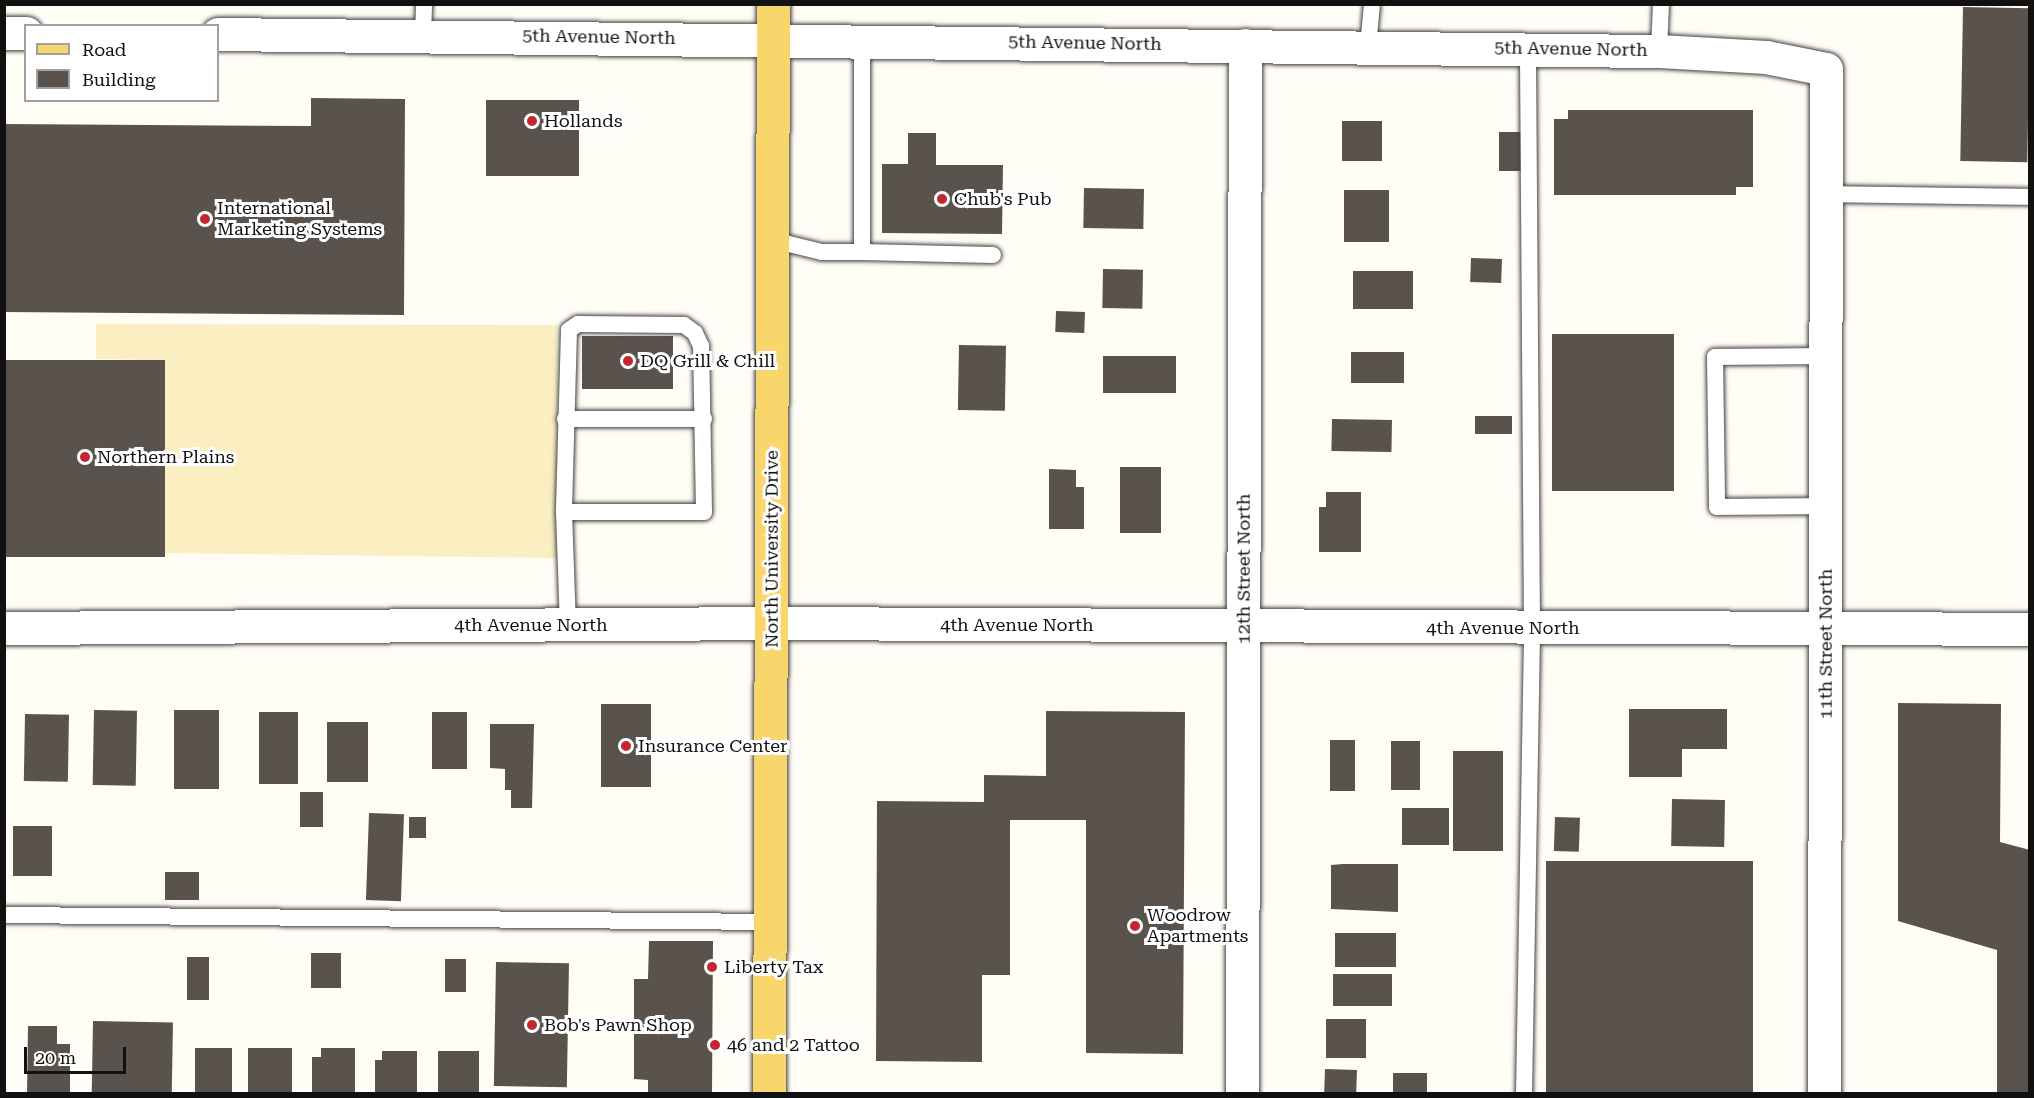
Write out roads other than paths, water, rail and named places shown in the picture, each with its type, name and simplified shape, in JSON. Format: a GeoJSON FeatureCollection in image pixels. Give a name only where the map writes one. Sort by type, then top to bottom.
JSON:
{"type":"FeatureCollection","features":[{"type":"Feature","properties":{"kind":"main road","name":"North University Drive"},"geometry":{"type":"LineString","coordinates":[[769,1094],[773,4]]}},
{"type":"Feature","properties":{"kind":"street","name":"5th Avenue North"},"geometry":{"type":"LineString","coordinates":[[219,34],[424,20],[773,39],[1528,48],[1659,51],[1766,57],[1826,69],[1825,194]]}},
{"type":"Feature","properties":{"kind":"street"},"geometry":{"type":"LineString","coordinates":[[4,33],[24,33]]}},
{"type":"Feature","properties":{"kind":"street","name":"12th Street North"},"geometry":{"type":"LineString","coordinates":[[1242,1094],[1245,45]]}},
{"type":"Feature","properties":{"kind":"street","name":"11th Street North"},"geometry":{"type":"LineString","coordinates":[[1824,1094],[1825,194]]}},
{"type":"Feature","properties":{"kind":"street","name":"4th Avenue North"},"geometry":{"type":"LineString","coordinates":[[4,628],[772,623],[1826,631],[2030,629]]}},
{"type":"Feature","properties":{"kind":"lane"},"geometry":{"type":"LineString","coordinates":[[1368,47],[1372,4]]}},
{"type":"Feature","properties":{"kind":"lane"},"geometry":{"type":"LineString","coordinates":[[1659,51],[1661,4]]}},
{"type":"Feature","properties":{"kind":"lane"},"geometry":{"type":"LineString","coordinates":[[862,40],[862,252]]}},
{"type":"Feature","properties":{"kind":"lane"},"geometry":{"type":"LineString","coordinates":[[1524,1094],[1532,628],[1528,48]]}},
{"type":"Feature","properties":{"kind":"lane"},"geometry":{"type":"LineString","coordinates":[[1825,194],[2030,197]]}},
{"type":"Feature","properties":{"kind":"lane"},"geometry":{"type":"LineString","coordinates":[[773,240],[822,252],[993,255]]}},
{"type":"Feature","properties":{"kind":"lane"},"geometry":{"type":"LineString","coordinates":[[564,512],[704,512],[701,346],[695,333],[684,325],[578,324],[569,330],[566,347],[564,512],[568,626]]}},
{"type":"Feature","properties":{"kind":"lane"},"geometry":{"type":"LineString","coordinates":[[1825,356],[1715,357],[1717,507],[1826,506]]}},
{"type":"Feature","properties":{"kind":"lane"},"geometry":{"type":"LineString","coordinates":[[565,419],[704,419]]}},
{"type":"Feature","properties":{"kind":"lane"},"geometry":{"type":"LineString","coordinates":[[4,915],[770,922]]}},
{"type":"Feature","properties":{"kind":"place","name":"Hollands"},"geometry":{"type":"Point","coordinates":[532,121]}},
{"type":"Feature","properties":{"kind":"place","name":"Chub's Pub"},"geometry":{"type":"Point","coordinates":[942,199]}},
{"type":"Feature","properties":{"kind":"place","name":"International Marketing Systems"},"geometry":{"type":"Point","coordinates":[205,219]}},
{"type":"Feature","properties":{"kind":"place","name":"DQ Grill & Chill"},"geometry":{"type":"Point","coordinates":[628,361]}},
{"type":"Feature","properties":{"kind":"place","name":"Northern Plains"},"geometry":{"type":"Point","coordinates":[85,457]}},
{"type":"Feature","properties":{"kind":"place","name":"Insurance Center"},"geometry":{"type":"Point","coordinates":[626,746]}},
{"type":"Feature","properties":{"kind":"place","name":"Woodrow Apartments"},"geometry":{"type":"Point","coordinates":[1135,926]}},
{"type":"Feature","properties":{"kind":"place","name":"Liberty Tax"},"geometry":{"type":"Point","coordinates":[712,967]}},
{"type":"Feature","properties":{"kind":"place","name":"Bob's Pawn Shop"},"geometry":{"type":"Point","coordinates":[532,1025]}},
{"type":"Feature","properties":{"kind":"place","name":"46 and 2 Tattoo"},"geometry":{"type":"Point","coordinates":[715,1045]}}]}
